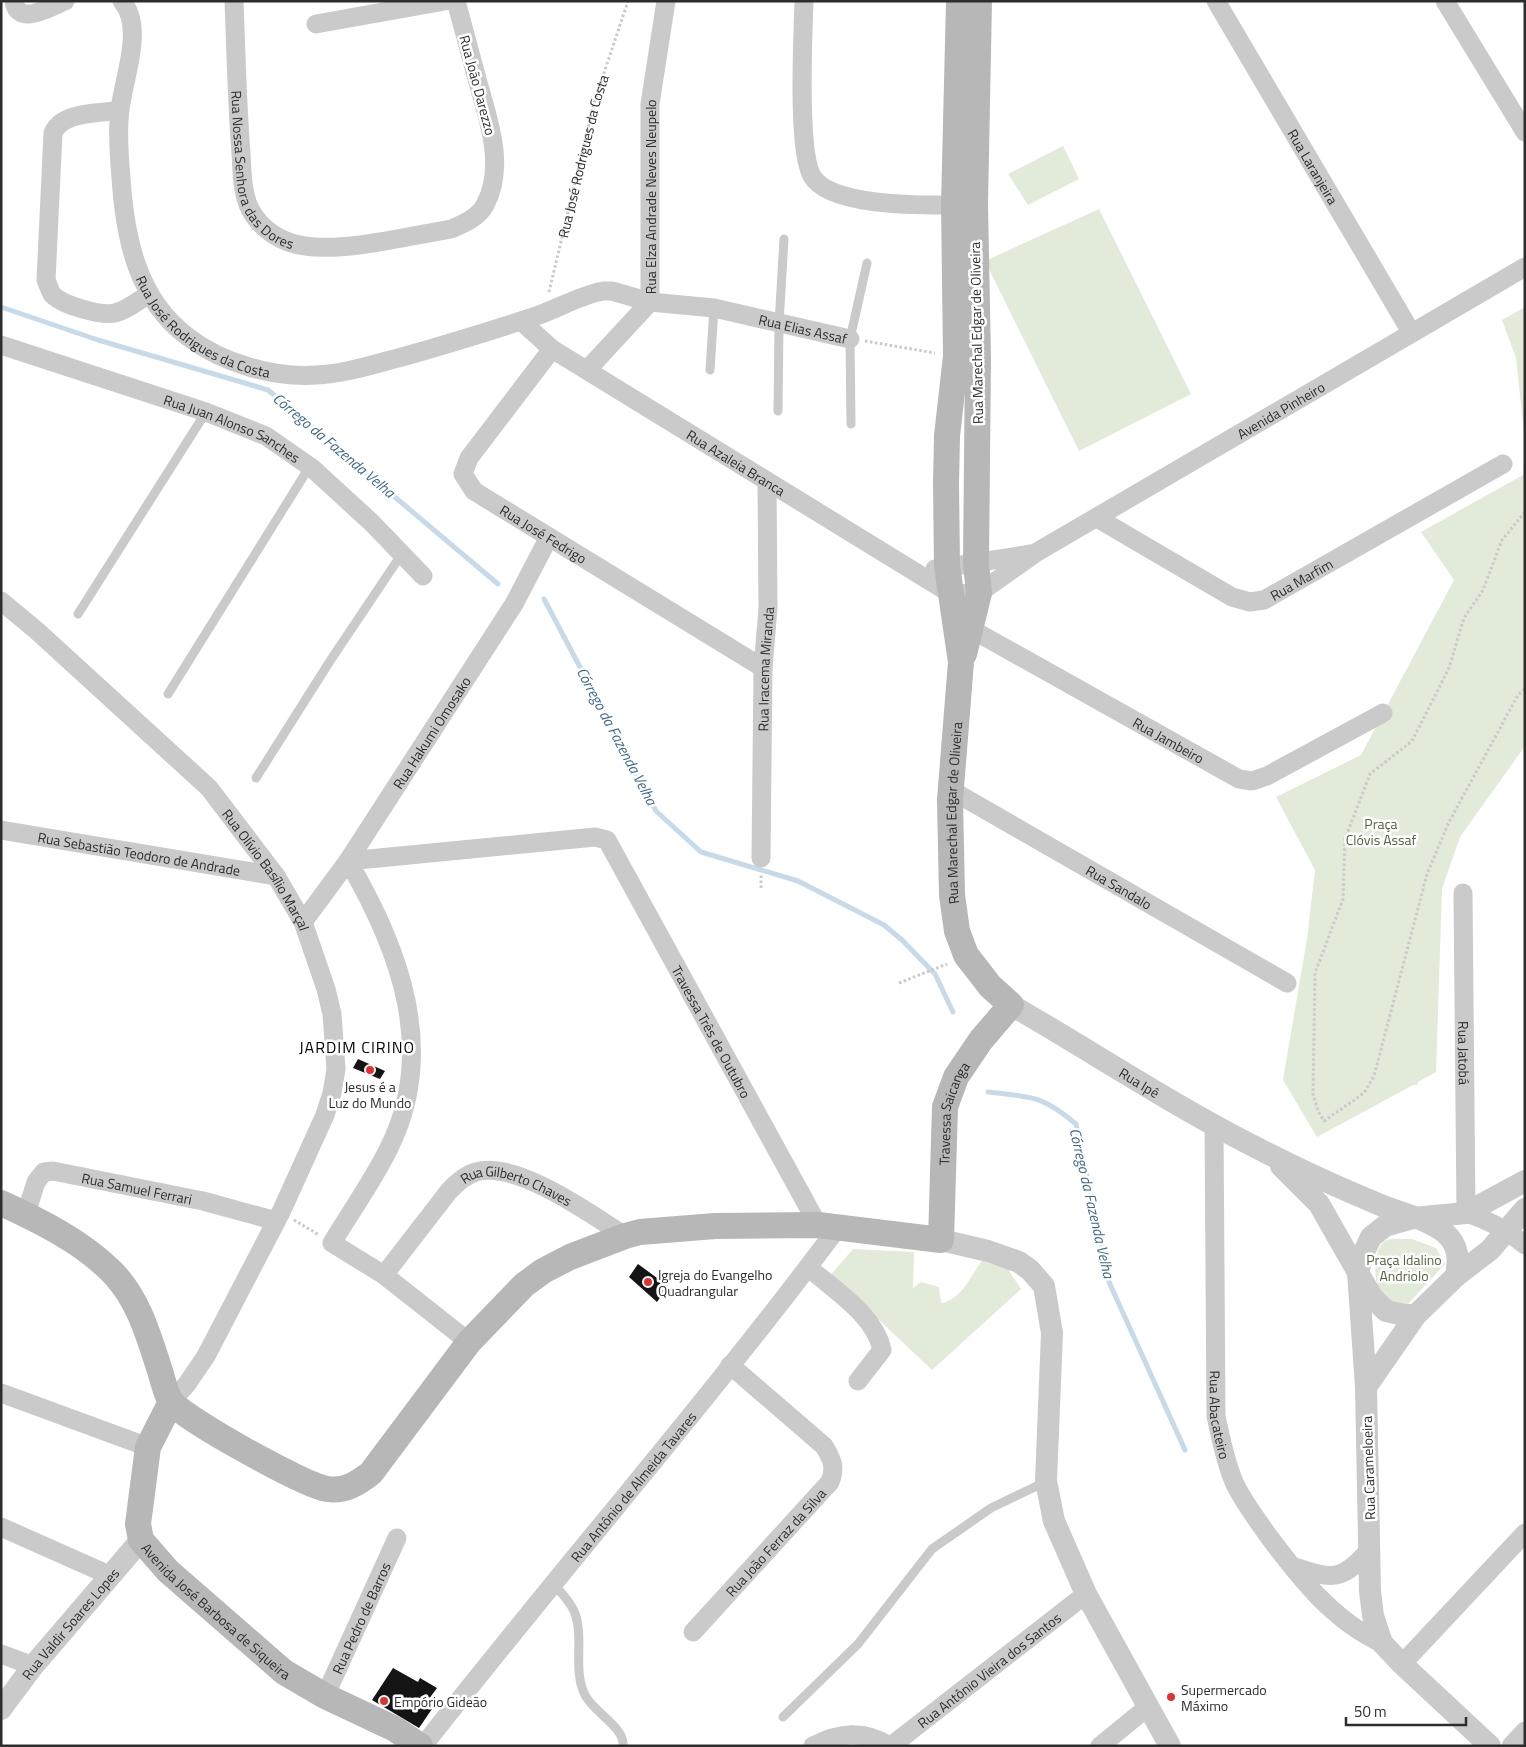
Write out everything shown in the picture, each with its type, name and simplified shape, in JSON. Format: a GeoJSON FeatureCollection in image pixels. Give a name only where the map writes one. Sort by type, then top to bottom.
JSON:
{"type":"FeatureCollection","features":[{"type":"Feature","properties":{"kind":"main road","name":"Rua Marechal Edgar de Oliveira"},"geometry":{"type":"LineString","coordinates":[[959,1],[954,205],[956,356],[947,436],[947,566],[951,594],[964,628]]}},
{"type":"Feature","properties":{"kind":"main road","name":"Rua Marechal Edgar de Oliveira"},"geometry":{"type":"LineString","coordinates":[[979,1],[975,205],[978,358],[976,564],[979,593],[964,628],[950,790],[952,895],[957,931],[966,955],[975,969],[1012,1004]]}},
{"type":"Feature","properties":{"kind":"main road","name":"Travessa Saicanga"},"geometry":{"type":"LineString","coordinates":[[941,1240],[945,1107],[956,1077],[981,1040],[1012,1004]]}},
{"type":"Feature","properties":{"kind":"main road"},"geometry":{"type":"LineString","coordinates":[[1,1203],[26,1214],[86,1251],[112,1272],[126,1287],[142,1316],[171,1402],[192,1418],[305,1482],[327,1489],[344,1490],[357,1484],[371,1473],[470,1342],[524,1284],[543,1271],[570,1257],[624,1236],[715,1226],[828,1225],[941,1240]]}},
{"type":"Feature","properties":{"kind":"main road","name":"Avenida José Barbosa de Siqueira"},"geometry":{"type":"LineString","coordinates":[[171,1402],[148,1447],[138,1524],[141,1540],[168,1571],[284,1672],[325,1696],[366,1714],[422,1746]]}},
{"type":"Feature","properties":{"kind":"street"},"geometry":{"type":"LineString","coordinates":[[14,1],[16,9],[20,13],[30,15],[65,1]]}},
{"type":"Feature","properties":{"kind":"street","name":"Rua José Rodrigues da Costa"},"geometry":{"type":"LineString","coordinates":[[122,1],[130,18],[132,38],[119,110],[119,155],[123,208],[132,255],[149,294],[177,329],[200,347],[263,370],[290,375],[316,375],[359,368],[521,321],[603,291],[612,291],[650,302]]}},
{"type":"Feature","properties":{"kind":"street","name":"Rua Nossa Senhora das Dores"},"geometry":{"type":"LineString","coordinates":[[234,1],[243,180],[250,208],[264,228],[279,239],[303,246],[332,248],[452,229],[469,222]]}},
{"type":"Feature","properties":{"kind":"street"},"geometry":{"type":"LineString","coordinates":[[316,24],[445,1]]}},
{"type":"Feature","properties":{"kind":"street","name":"Rua João Darezzo"},"geometry":{"type":"LineString","coordinates":[[456,1],[493,138],[495,165],[492,188],[484,207],[469,222]]}},
{"type":"Feature","properties":{"kind":"street","name":"Rua Elza Andrade Neves Neupelo"},"geometry":{"type":"LineString","coordinates":[[587,370],[650,302],[649,269],[652,189],[650,104],[666,1]]}},
{"type":"Feature","properties":{"kind":"street"},"geometry":{"type":"LineString","coordinates":[[804,1],[804,144],[812,176],[827,188],[846,196],[892,205],[954,205]]}},
{"type":"Feature","properties":{"kind":"street","name":"Rua Laranjeira"},"geometry":{"type":"LineString","coordinates":[[1216,1],[1411,332]]}},
{"type":"Feature","properties":{"kind":"street"},"geometry":{"type":"LineString","coordinates":[[1445,1],[1525,132]]}},
{"type":"Feature","properties":{"kind":"street"},"geometry":{"type":"LineString","coordinates":[[119,110],[63,120],[56,126],[53,133],[46,280],[52,294],[64,302],[96,313],[114,313],[149,294]]}},
{"type":"Feature","properties":{"kind":"street"},"geometry":{"type":"LineString","coordinates":[[925,205],[935,198],[944,186],[955,154]]}},
{"type":"Feature","properties":{"kind":"street","name":"Avenida Pinheiro"},"geometry":{"type":"LineString","coordinates":[[979,593],[1037,552],[1525,267]]}},
{"type":"Feature","properties":{"kind":"street","name":"Rua Elias Assaf"},"geometry":{"type":"LineString","coordinates":[[650,302],[714,308],[850,339]]}},
{"type":"Feature","properties":{"kind":"street","name":"Rua Azaleia Branca"},"geometry":{"type":"LineString","coordinates":[[521,321],[552,349],[951,594]]}},
{"type":"Feature","properties":{"kind":"street","name":"Rua Juan Alonso Sanches"},"geometry":{"type":"LineString","coordinates":[[1,345],[206,412],[266,436],[312,468],[372,523],[423,576]]}},
{"type":"Feature","properties":{"kind":"street","name":"Rua José Fedrigo"},"geometry":{"type":"LineString","coordinates":[[552,349],[470,458],[463,474],[474,492],[763,668]]}},
{"type":"Feature","properties":{"kind":"street","name":"Rua Marfim"},"geometry":{"type":"LineString","coordinates":[[1097,518],[1232,597],[1250,602],[1264,600],[1503,464]]}},
{"type":"Feature","properties":{"kind":"street","name":"Rua Iracema Miranda"},"geometry":{"type":"LineString","coordinates":[[761,858],[763,668],[768,608],[767,481]]}},
{"type":"Feature","properties":{"kind":"street","name":"Rua Hakumi Omosako"},"geometry":{"type":"LineString","coordinates":[[303,922],[348,861],[514,604],[549,538]]}},
{"type":"Feature","properties":{"kind":"street","name":"Avenida Pinheiro"},"geometry":{"type":"LineString","coordinates":[[947,566],[976,564],[1037,552]]}},
{"type":"Feature","properties":{"kind":"street"},"geometry":{"type":"LineString","coordinates":[[919,574],[947,566]]}},
{"type":"Feature","properties":{"kind":"street"},"geometry":{"type":"LineString","coordinates":[[951,594],[979,593]]}},
{"type":"Feature","properties":{"kind":"street","name":"Rua Olívio Basílio Marçal"},"geometry":{"type":"LineString","coordinates":[[1,601],[36,630],[209,788],[276,876],[303,922],[326,989],[332,1014],[336,1069],[332,1093],[325,1115],[278,1217],[206,1356],[187,1384],[171,1402]]}},
{"type":"Feature","properties":{"kind":"street","name":"Rua Jambeiro"},"geometry":{"type":"LineString","coordinates":[[964,628],[1240,779],[1252,781],[1267,776],[1383,713]]}},
{"type":"Feature","properties":{"kind":"street","name":"Rua Sandalo"},"geometry":{"type":"LineString","coordinates":[[950,790],[1288,983]]}},
{"type":"Feature","properties":{"kind":"street","name":"Rua Sebastião Teodoro de Andrade"},"geometry":{"type":"LineString","coordinates":[[1,830],[276,876]]}},
{"type":"Feature","properties":{"kind":"street","name":"Travessa Três de Outubro"},"geometry":{"type":"LineString","coordinates":[[348,861],[595,837],[608,840],[828,1225]]}},
{"type":"Feature","properties":{"kind":"street"},"geometry":{"type":"LineString","coordinates":[[348,861],[390,943],[401,974],[408,1012],[412,1058],[411,1080],[405,1105],[390,1148],[332,1242],[384,1275],[470,1342]]}},
{"type":"Feature","properties":{"kind":"street","name":"Rua Jatobá"},"geometry":{"type":"LineString","coordinates":[[1464,893],[1466,1213]]}},
{"type":"Feature","properties":{"kind":"street","name":"Rua Ipê"},"geometry":{"type":"LineString","coordinates":[[1012,1004],[1125,1074],[1270,1155],[1413,1218]]}},
{"type":"Feature","properties":{"kind":"street","name":"Rua Abacateiro"},"geometry":{"type":"LineString","coordinates":[[1214,1124],[1216,1416],[1223,1448],[1235,1484],[1291,1566],[1329,1607],[1346,1622],[1382,1643]]}},
{"type":"Feature","properties":{"kind":"street","name":"Rua Ipê"},"geometry":{"type":"LineString","coordinates":[[1270,1155],[1319,1204],[1358,1272]]}},
{"type":"Feature","properties":{"kind":"street","name":"Rua Samuel Ferrari"},"geometry":{"type":"LineString","coordinates":[[26,1214],[39,1177],[44,1172],[53,1171],[278,1217]]}},
{"type":"Feature","properties":{"kind":"street","name":"Rua Gilberto Chaves"},"geometry":{"type":"LineString","coordinates":[[384,1275],[448,1192],[460,1179],[476,1171],[510,1174],[538,1184],[578,1206],[624,1236]]}},
{"type":"Feature","properties":{"kind":"street"},"geometry":{"type":"LineString","coordinates":[[1466,1213],[1525,1181]]}},
{"type":"Feature","properties":{"kind":"street"},"geometry":{"type":"LineString","coordinates":[[1366,1387],[1416,1316],[1456,1276],[1490,1250],[1516,1238],[1525,1209]]}},
{"type":"Feature","properties":{"kind":"street"},"geometry":{"type":"LineString","coordinates":[[1416,1316],[1404,1316],[1386,1311],[1372,1297],[1358,1272],[1371,1237],[1385,1226],[1413,1218],[1466,1213],[1489,1220],[1516,1238]]}},
{"type":"Feature","properties":{"kind":"street"},"geometry":{"type":"LineString","coordinates":[[1413,1218],[1432,1224],[1445,1233],[1456,1247],[1459,1258],[1456,1276]]}},
{"type":"Feature","properties":{"kind":"street","name":"Rua Antônio de Almeida Tavares"},"geometry":{"type":"LineString","coordinates":[[422,1746],[808,1267],[828,1225]]}},
{"type":"Feature","properties":{"kind":"street"},"geometry":{"type":"LineString","coordinates":[[941,1240],[988,1251],[1018,1262],[1030,1270],[1044,1286],[1052,1333],[1046,1481],[1054,1521],[1086,1594],[1170,1746]]}},
{"type":"Feature","properties":{"kind":"street"},"geometry":{"type":"LineString","coordinates":[[1490,1250],[1525,1249]]}},
{"type":"Feature","properties":{"kind":"street"},"geometry":{"type":"LineString","coordinates":[[808,1267],[856,1309],[876,1330],[880,1339],[882,1350],[858,1381]]}},
{"type":"Feature","properties":{"kind":"street","name":"Rua Carameloeira"},"geometry":{"type":"LineString","coordinates":[[1358,1272],[1366,1387],[1370,1591],[1373,1616],[1382,1643]]}},
{"type":"Feature","properties":{"kind":"street","name":"Rua João Ferraz da Silva"},"geometry":{"type":"LineString","coordinates":[[693,1632],[830,1482],[833,1473],[831,1457],[824,1446],[730,1365]]}},
{"type":"Feature","properties":{"kind":"street"},"geometry":{"type":"LineString","coordinates":[[1,1393],[148,1447]]}},
{"type":"Feature","properties":{"kind":"street"},"geometry":{"type":"LineString","coordinates":[[1,1527],[109,1575]]}},
{"type":"Feature","properties":{"kind":"street"},"geometry":{"type":"LineString","coordinates":[[1402,1664],[1525,1533]]}},
{"type":"Feature","properties":{"kind":"street","name":"Rua Pedro de Barros"},"geometry":{"type":"LineString","coordinates":[[325,1696],[397,1538]]}},
{"type":"Feature","properties":{"kind":"street","name":"Rua Valdir Soares Lopes"},"geometry":{"type":"LineString","coordinates":[[1,1709],[33,1666],[109,1575],[141,1540]]}},
{"type":"Feature","properties":{"kind":"street"},"geometry":{"type":"LineString","coordinates":[[1291,1566],[1325,1577],[1338,1575],[1354,1567],[1370,1549]]}},
{"type":"Feature","properties":{"kind":"street","name":"Rua Antônio Vieira dos Santos"},"geometry":{"type":"LineString","coordinates":[[891,1746],[1086,1594]]}},
{"type":"Feature","properties":{"kind":"street"},"geometry":{"type":"LineString","coordinates":[[1382,1643],[1490,1746]]}},
{"type":"Feature","properties":{"kind":"street"},"geometry":{"type":"LineString","coordinates":[[1,1654],[33,1666]]}},
{"type":"Feature","properties":{"kind":"street"},"geometry":{"type":"LineString","coordinates":[[1100,1746],[1149,1706]]}},
{"type":"Feature","properties":{"kind":"street"},"geometry":{"type":"LineString","coordinates":[[1511,1746],[1525,1731]]}},
{"type":"Feature","properties":{"kind":"street"},"geometry":{"type":"LineString","coordinates":[[813,1746],[829,1737],[849,1734],[868,1736],[891,1746]]}},
{"type":"Feature","properties":{"kind":"lane"},"geometry":{"type":"LineString","coordinates":[[778,411],[779,324],[784,239]]}},
{"type":"Feature","properties":{"kind":"lane"},"geometry":{"type":"LineString","coordinates":[[851,424],[850,339],[867,263]]}},
{"type":"Feature","properties":{"kind":"lane"},"geometry":{"type":"LineString","coordinates":[[710,370],[714,308]]}},
{"type":"Feature","properties":{"kind":"lane"},"geometry":{"type":"LineString","coordinates":[[78,614],[206,412]]}},
{"type":"Feature","properties":{"kind":"lane"},"geometry":{"type":"LineString","coordinates":[[168,694],[305,474],[312,468]]}},
{"type":"Feature","properties":{"kind":"lane"},"geometry":{"type":"LineString","coordinates":[[256,778],[330,661],[401,555]]}},
{"type":"Feature","properties":{"kind":"lane"},"geometry":{"type":"LineString","coordinates":[[783,1717],[858,1644],[932,1549],[991,1508],[1046,1481]]}},
{"type":"Feature","properties":{"kind":"lane"},"geometry":{"type":"LineString","coordinates":[[553,1583],[571,1604],[577,1621],[580,1677],[586,1696],[598,1713],[621,1733],[623,1746]]}},
{"type":"Feature","properties":{"kind":"path","name":"Rua José Rodrigues da Costa"},"geometry":{"type":"LineString","coordinates":[[544,313],[594,103],[628,1]]}},
{"type":"Feature","properties":{"kind":"path","name":"Rua Elias Assaf"},"geometry":{"type":"LineString","coordinates":[[850,339],[956,356]]}},
{"type":"Feature","properties":{"kind":"path"},"geometry":{"type":"LineString","coordinates":[[1525,512],[1502,540],[1484,590],[1464,618],[1449,668],[1412,741],[1370,774],[1346,840],[1343,899],[1314,973],[1313,1094],[1324,1121],[1364,1093],[1374,1076],[1427,874],[1448,824],[1518,695],[1525,689]]}},
{"type":"Feature","properties":{"kind":"path"},"geometry":{"type":"LineString","coordinates":[[899,983],[945,965]]}},
{"type":"Feature","properties":{"kind":"path"},"geometry":{"type":"LineString","coordinates":[[278,1217],[332,1242]]}},
{"type":"Feature","properties":{"kind":"green space"},"geometry":{"type":"Polygon","coordinates":[[[1063,146],[1079,179],[1028,205],[1008,174],[1063,146]]]}},
{"type":"Feature","properties":{"kind":"green space"},"geometry":{"type":"Polygon","coordinates":[[[1099,209],[1191,394],[1079,451],[985,261],[1099,209]]]}},
{"type":"Feature","properties":{"kind":"green space"},"geometry":{"type":"Polygon","coordinates":[[[1525,307],[1525,442],[1516,358],[1502,320],[1525,307]]]}},
{"type":"Feature","properties":{"kind":"green space","name":"Praça Clóvis Assaf"},"geometry":{"type":"Polygon","coordinates":[[[1525,455],[1525,746],[1460,837],[1442,889],[1436,1072],[1418,1082],[1417,1085],[1413,1085],[1317,1137],[1283,1080],[1307,939],[1315,870],[1276,797],[1361,755],[1454,580],[1421,532],[1523,475],[1525,455]]]}},
{"type":"Feature","properties":{"kind":"green space","name":"Praça Idalino Andriolo"},"geometry":{"type":"Polygon","coordinates":[[[1412,1239],[1436,1248],[1445,1264],[1407,1305],[1396,1304],[1385,1299],[1378,1287],[1375,1270],[1377,1252],[1386,1240],[1412,1239]]]}},
{"type":"Feature","properties":{"kind":"green space"},"geometry":{"type":"Polygon","coordinates":[[[853,1249],[914,1252],[913,1288],[921,1282],[939,1287],[941,1303],[955,1297],[960,1292],[982,1261],[1008,1269],[1021,1289],[932,1370],[858,1300],[829,1277],[853,1249]]]}},
{"type":"Feature","properties":{"kind":"building","name":"Jesus é a Luz do Mundo"},"geometry":{"type":"Polygon","coordinates":[[[358,1059],[385,1071],[380,1079],[353,1068],[358,1059]]]}},
{"type":"Feature","properties":{"kind":"building","name":"Igreja do Evangelho Quadrangular"},"geometry":{"type":"Polygon","coordinates":[[[638,1264],[668,1286],[657,1302],[629,1277],[638,1264]]]}},
{"type":"Feature","properties":{"kind":"building"},"geometry":{"type":"Polygon","coordinates":[[[393,1668],[418,1682],[420,1678],[437,1688],[426,1703],[434,1706],[419,1728],[372,1700],[393,1668]]]}},
{"type":"Feature","properties":{"kind":"waterway","name":"Córrego da Fazenda Velha"},"geometry":{"type":"LineString","coordinates":[[1,307],[98,340],[268,390],[498,584]]}},
{"type":"Feature","properties":{"kind":"waterway","name":"Córrego da Fazenda Velha"},"geometry":{"type":"LineString","coordinates":[[544,599],[656,811],[701,852],[798,881],[884,925],[902,940],[935,974],[953,1012]]}},
{"type":"Feature","properties":{"kind":"waterway","name":"Córrego da Fazenda Velha"},"geometry":{"type":"LineString","coordinates":[[988,1092],[1015,1095],[1045,1102],[1076,1124],[1109,1282],[1185,1450]]}},
{"type":"Feature","properties":{"kind":"place","name":"Jesus é a Luz do Mundo"},"geometry":{"type":"Point","coordinates":[370,1070]}},
{"type":"Feature","properties":{"kind":"place","name":"Igreja do Evangelho Quadrangular"},"geometry":{"type":"Point","coordinates":[648,1282]}},
{"type":"Feature","properties":{"kind":"place","name":"Supermercado Máximo"},"geometry":{"type":"Point","coordinates":[1171,1697]}},
{"type":"Feature","properties":{"kind":"place","name":"Empório Gideão"},"geometry":{"type":"Point","coordinates":[384,1701]}},
{"type":"Feature","properties":{"kind":"district","name":"JARDIM CIRINO"},"geometry":{"type":"Point","coordinates":[357,1047]}}]}
